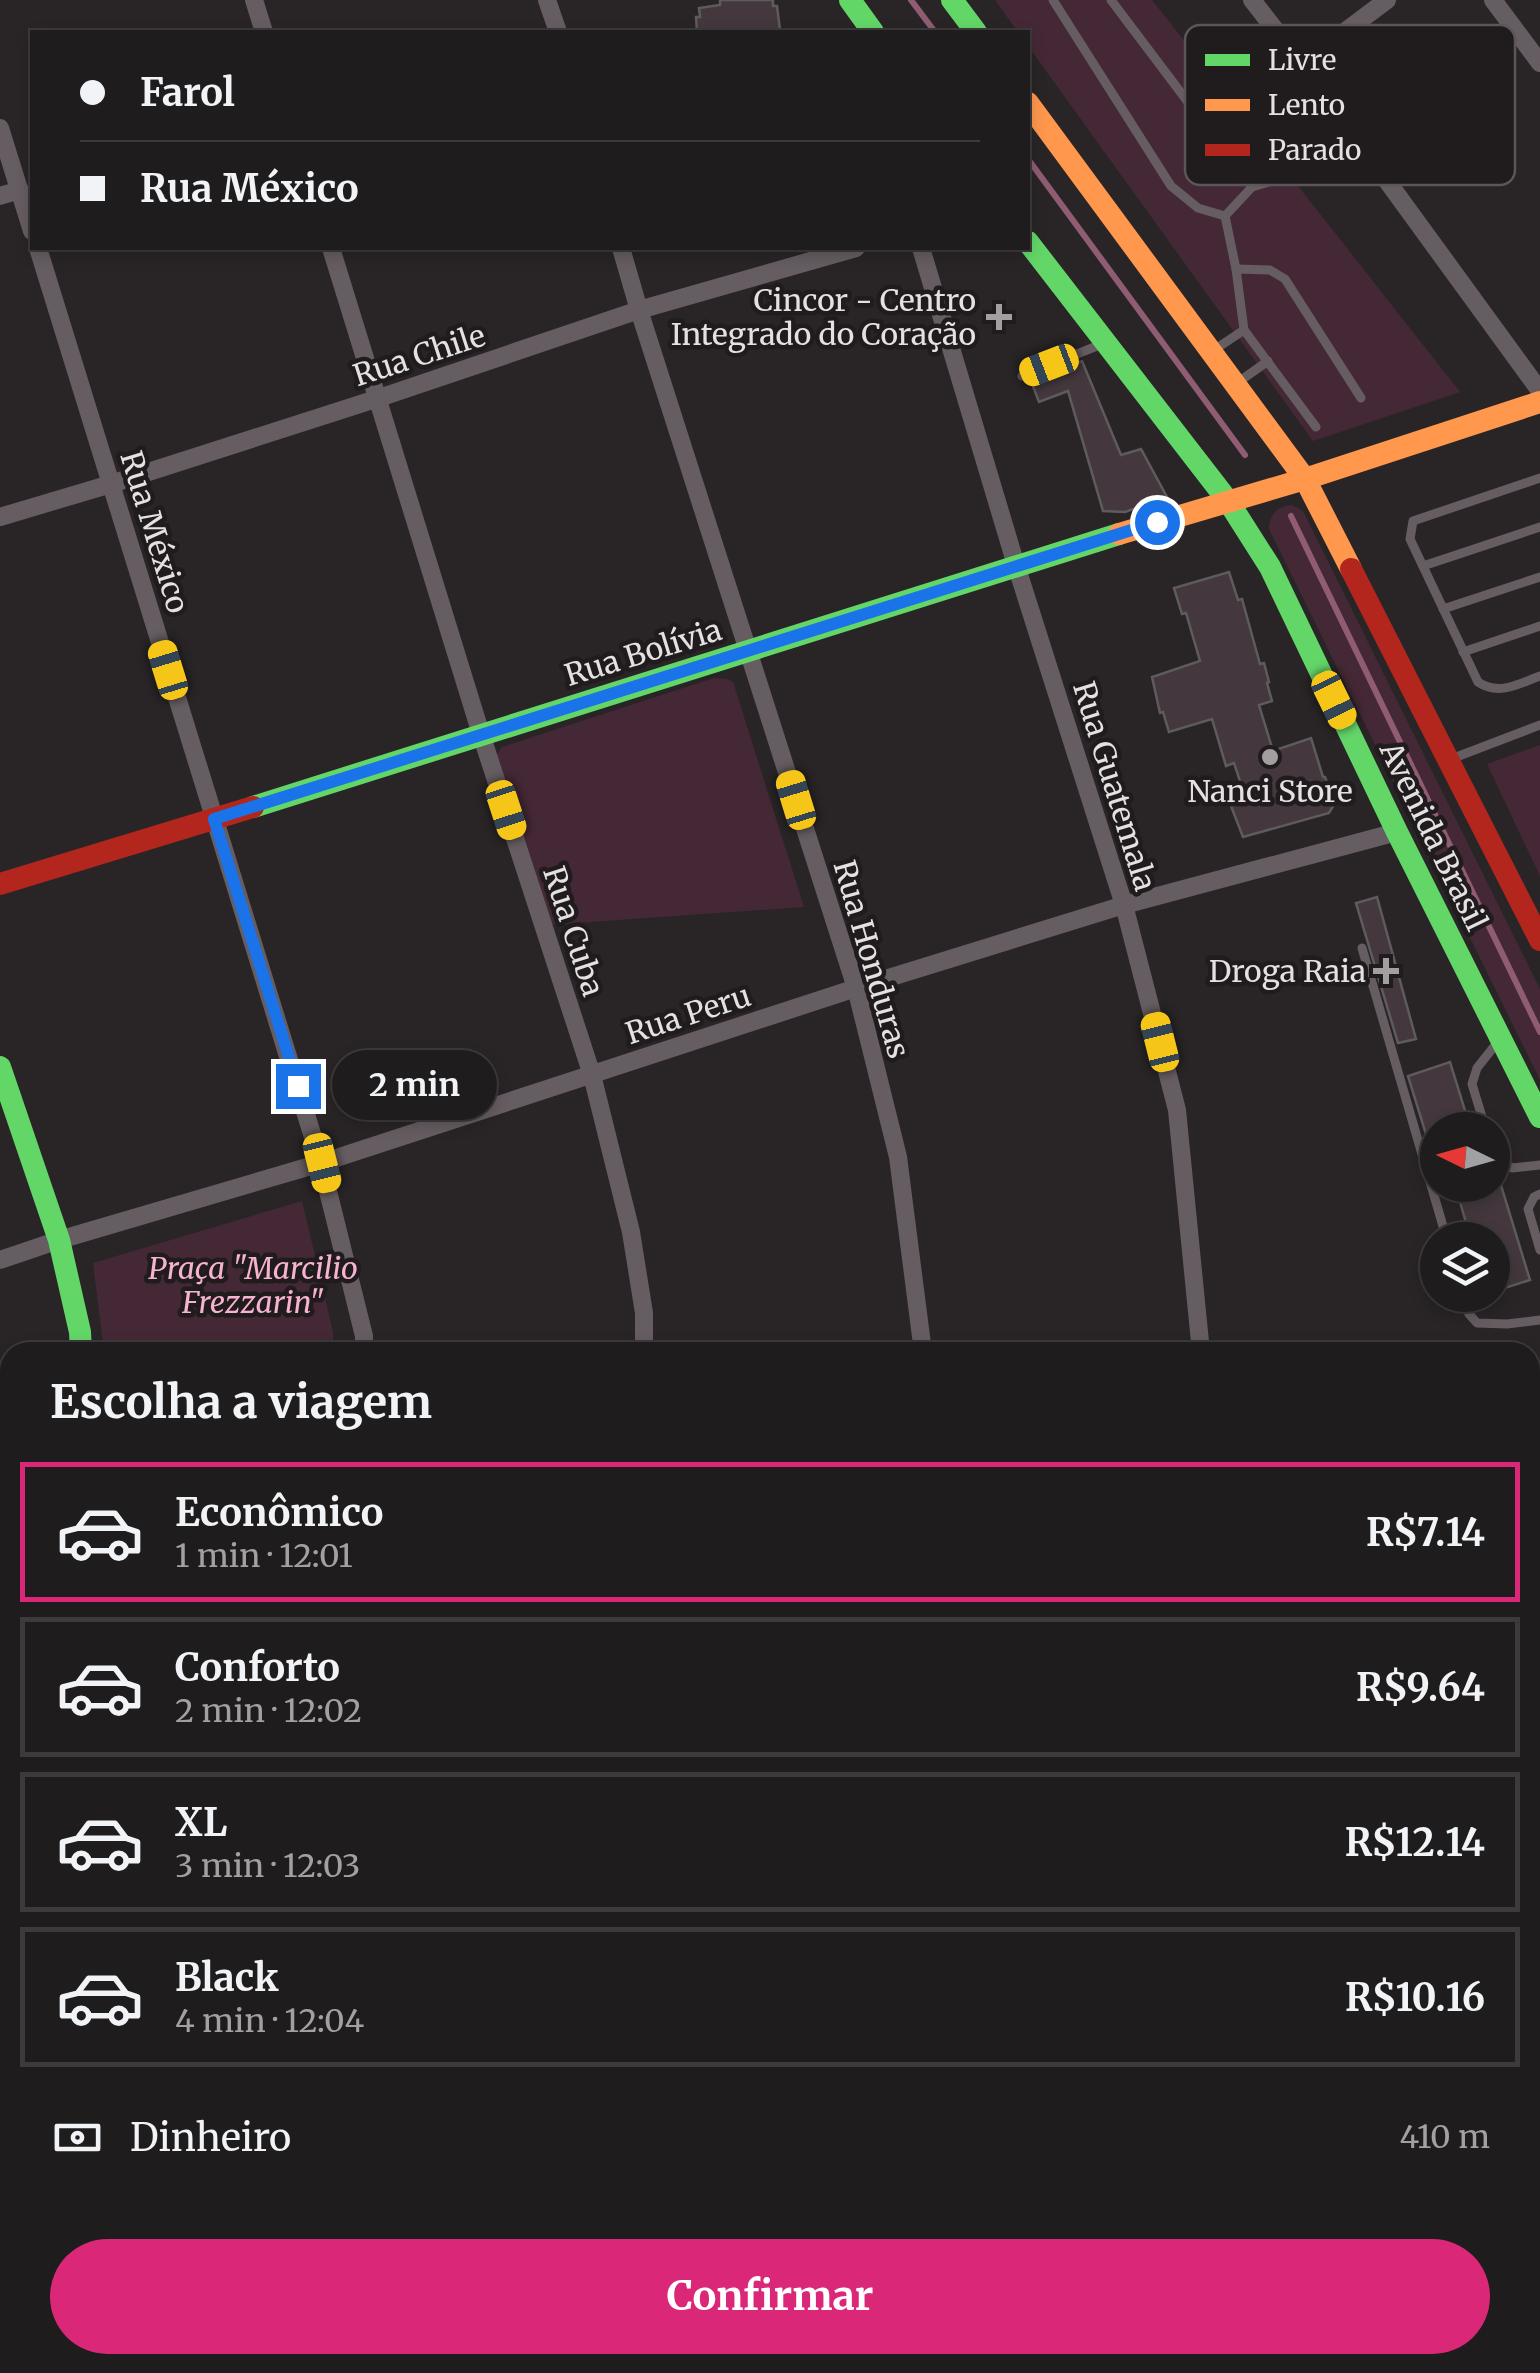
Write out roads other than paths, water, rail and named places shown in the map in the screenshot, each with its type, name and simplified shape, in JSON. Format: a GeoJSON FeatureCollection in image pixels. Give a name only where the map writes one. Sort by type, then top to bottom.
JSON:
{"type":"FeatureCollection","features":[{"type":"Feature","properties":{"kind":"main road"},"geometry":{"type":"LineString","coordinates":[[850,0],[872,30]]}},
{"type":"Feature","properties":{"kind":"main road"},"geometry":{"type":"LineString","coordinates":[[952,0],[974,30]]}},
{"type":"Feature","properties":{"kind":"main road","name":"Avenida Brasil"},"geometry":{"type":"LineString","coordinates":[[1030,106],[1305,478],[1540,940]]}},
{"type":"Feature","properties":{"kind":"main road","name":"Avenida Brasil"},"geometry":{"type":"LineString","coordinates":[[1030,245],[1228,501],[1270,567],[1540,1117]]}},
{"type":"Feature","properties":{"kind":"main road","name":"Rua Bolívia"},"geometry":{"type":"LineString","coordinates":[[0,884],[1540,402]]}},
{"type":"Feature","properties":{"kind":"main road"},"geometry":{"type":"LineString","coordinates":[[0,1067],[59,1240],[80,1342]]}},
{"type":"Feature","properties":{"kind":"street"},"geometry":{"type":"LineString","coordinates":[[254,0],[263,30]]}},
{"type":"Feature","properties":{"kind":"street"},"geometry":{"type":"LineString","coordinates":[[547,0],[557,30]]}},
{"type":"Feature","properties":{"kind":"street"},"geometry":{"type":"LineString","coordinates":[[1252,0],[1272,25]]}},
{"type":"Feature","properties":{"kind":"street"},"geometry":{"type":"LineString","coordinates":[[1354,25],[1387,0]]}},
{"type":"Feature","properties":{"kind":"street"},"geometry":{"type":"LineString","coordinates":[[1492,0],[1511,25]]}},
{"type":"Feature","properties":{"kind":"street"},"geometry":{"type":"LineString","coordinates":[[1515,30],[1540,63]]}},
{"type":"Feature","properties":{"kind":"street"},"geometry":{"type":"LineString","coordinates":[[0,128],[30,224]]}},
{"type":"Feature","properties":{"kind":"street"},"geometry":{"type":"LineString","coordinates":[[1390,185],[1540,390]]}},
{"type":"Feature","properties":{"kind":"street"},"geometry":{"type":"LineString","coordinates":[[0,196],[20,190]]}},
{"type":"Feature","properties":{"kind":"street","name":"Rua México"},"geometry":{"type":"LineString","coordinates":[[39,250],[322,1163],[364,1342]]}},
{"type":"Feature","properties":{"kind":"street","name":"Rua Cuba"},"geometry":{"type":"LineString","coordinates":[[333,250],[481,734],[592,1076],[631,1232],[644,1313],[644,1342]]}},
{"type":"Feature","properties":{"kind":"street","name":"Rua Honduras"},"geometry":{"type":"LineString","coordinates":[[622,250],[856,988],[898,1157],[922,1342]]}},
{"type":"Feature","properties":{"kind":"street","name":"Rua Chile"},"geometry":{"type":"LineString","coordinates":[[0,517],[378,398],[638,310],[849,250]]}},
{"type":"Feature","properties":{"kind":"street","name":"Rua Guatemala"},"geometry":{"type":"LineString","coordinates":[[921,250],[1124,905],[1178,1110],[1200,1342]]}},
{"type":"Feature","properties":{"kind":"street","name":"Rua Peru"},"geometry":{"type":"LineString","coordinates":[[0,1260],[322,1163],[856,988],[1124,905],[1398,832]]}},
{"type":"Feature","properties":{"kind":"lane"},"geometry":{"type":"LineString","coordinates":[[1053,0],[1171,186],[1198,208],[1226,216]]}},
{"type":"Feature","properties":{"kind":"lane"},"geometry":{"type":"LineString","coordinates":[[1111,0],[1185,98]]}},
{"type":"Feature","properties":{"kind":"lane"},"geometry":{"type":"LineString","coordinates":[[1226,216],[1252,187],[1259,185]]}},
{"type":"Feature","properties":{"kind":"lane"},"geometry":{"type":"LineString","coordinates":[[1226,216],[1244,330],[1316,428]]}},
{"type":"Feature","properties":{"kind":"lane"},"geometry":{"type":"LineString","coordinates":[[1236,269],[1270,270],[1285,279],[1361,398]]}},
{"type":"Feature","properties":{"kind":"lane"},"geometry":{"type":"LineString","coordinates":[[1211,352],[1244,330]]}},
{"type":"Feature","properties":{"kind":"lane"},"geometry":{"type":"LineString","coordinates":[[1022,376],[1104,343]]}},
{"type":"Feature","properties":{"kind":"lane"},"geometry":{"type":"LineString","coordinates":[[1235,384],[1268,361]]}},
{"type":"Feature","properties":{"kind":"lane"},"geometry":{"type":"LineString","coordinates":[[1540,478],[1413,521],[1410,539],[1478,682],[1489,690],[1502,690],[1540,676]]}},
{"type":"Feature","properties":{"kind":"lane"},"geometry":{"type":"LineString","coordinates":[[1423,566],[1540,527]]}},
{"type":"Feature","properties":{"kind":"lane"},"geometry":{"type":"LineString","coordinates":[[1443,609],[1540,576]]}},
{"type":"Feature","properties":{"kind":"lane"},"geometry":{"type":"LineString","coordinates":[[1463,652],[1540,626]]}},
{"type":"Feature","properties":{"kind":"lane"},"geometry":{"type":"LineString","coordinates":[[1448,760],[1540,726]]}},
{"type":"Feature","properties":{"kind":"lane"},"geometry":{"type":"LineString","coordinates":[[1362,948],[1443,1222]]}},
{"type":"Feature","properties":{"kind":"lane"},"geometry":{"type":"LineString","coordinates":[[1481,1112],[1472,1084],[1477,1068],[1500,1037]]}},
{"type":"Feature","properties":{"kind":"lane"},"geometry":{"type":"LineString","coordinates":[[1510,1167],[1540,1165]]}},
{"type":"Feature","properties":{"kind":"lane"},"geometry":{"type":"LineString","coordinates":[[1540,1194],[1528,1208],[1540,1250]]}},
{"type":"Feature","properties":{"kind":"lane"},"geometry":{"type":"LineString","coordinates":[[1468,1312],[1478,1323],[1540,1320]]}},
{"type":"Feature","properties":{"kind":"waterway"},"geometry":{"type":"LineString","coordinates":[[911,0],[934,30]]}},
{"type":"Feature","properties":{"kind":"waterway"},"geometry":{"type":"LineString","coordinates":[[1030,162],[1245,455]]}},
{"type":"Feature","properties":{"kind":"waterway"},"geometry":{"type":"LineString","coordinates":[[1291,516],[1540,1032]]}},
{"type":"Feature","properties":{"kind":"place","name":"Cincor - Centro Integrado do Coração"},"geometry":{"type":"Point","coordinates":[999,317]}},
{"type":"Feature","properties":{"kind":"place","name":"Nanci Store"},"geometry":{"type":"Point","coordinates":[1270,757]}},
{"type":"Feature","properties":{"kind":"place","name":"Droga Raia"},"geometry":{"type":"Point","coordinates":[1386,971]}},
{"type":"Feature","properties":{"kind":"park label","name":"Praça \"Marcilio Frezzarin\""},"geometry":{"type":"Point","coordinates":[253,1285]}}]}
